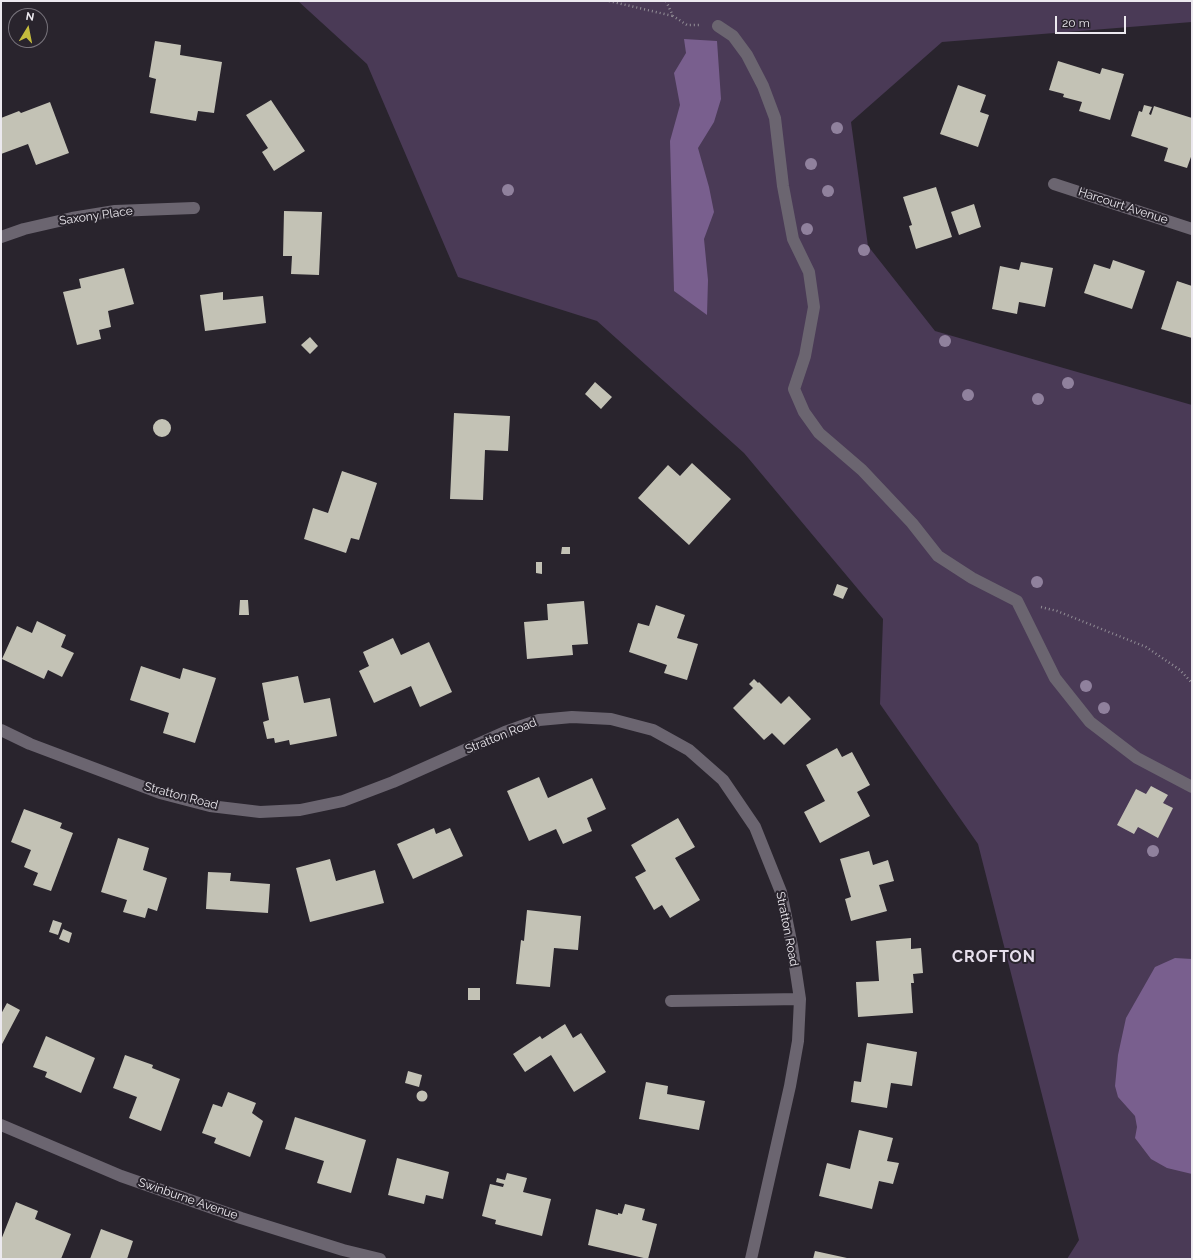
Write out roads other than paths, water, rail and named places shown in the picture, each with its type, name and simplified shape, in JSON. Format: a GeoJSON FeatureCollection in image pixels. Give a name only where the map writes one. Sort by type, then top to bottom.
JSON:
{"type":"FeatureCollection","features":[{"type":"Feature","properties":{"kind":"street"},"geometry":{"type":"LineString","coordinates":[[718,26],[733,36],[747,55],[765,92],[775,118],[783,186],[792,239],[809,272],[814,307],[805,356],[794,389],[804,412],[819,432],[862,470],[912,523],[938,556],[972,578],[1017,601],[1055,678],[1090,722],[1137,758],[1192,787]]}},
{"type":"Feature","properties":{"kind":"street","name":"Harcourt Avenue"},"geometry":{"type":"LineString","coordinates":[[1054,184],[1192,229]]}},
{"type":"Feature","properties":{"kind":"street","name":"Saxony Place"},"geometry":{"type":"LineString","coordinates":[[1,236],[24,229],[115,211],[194,208]]}},
{"type":"Feature","properties":{"kind":"street","name":"Stratton Road"},"geometry":{"type":"LineString","coordinates":[[1,730],[30,744],[160,793],[210,806],[260,812],[300,810],[343,802],[393,782],[505,732],[539,720],[572,717],[611,719],[653,730],[689,750],[723,780],[755,827],[781,892],[792,946],[800,999],[798,1041],[790,1086],[751,1259]]}},
{"type":"Feature","properties":{"kind":"street"},"geometry":{"type":"LineString","coordinates":[[671,1001],[800,999]]}},
{"type":"Feature","properties":{"kind":"street","name":"Swinburne Avenue"},"geometry":{"type":"LineString","coordinates":[[1,1125],[121,1176],[241,1218],[343,1250],[380,1259]]}},
{"type":"Feature","properties":{"kind":"district","name":"CROFTON"},"geometry":{"type":"Point","coordinates":[994,957]}}]}
